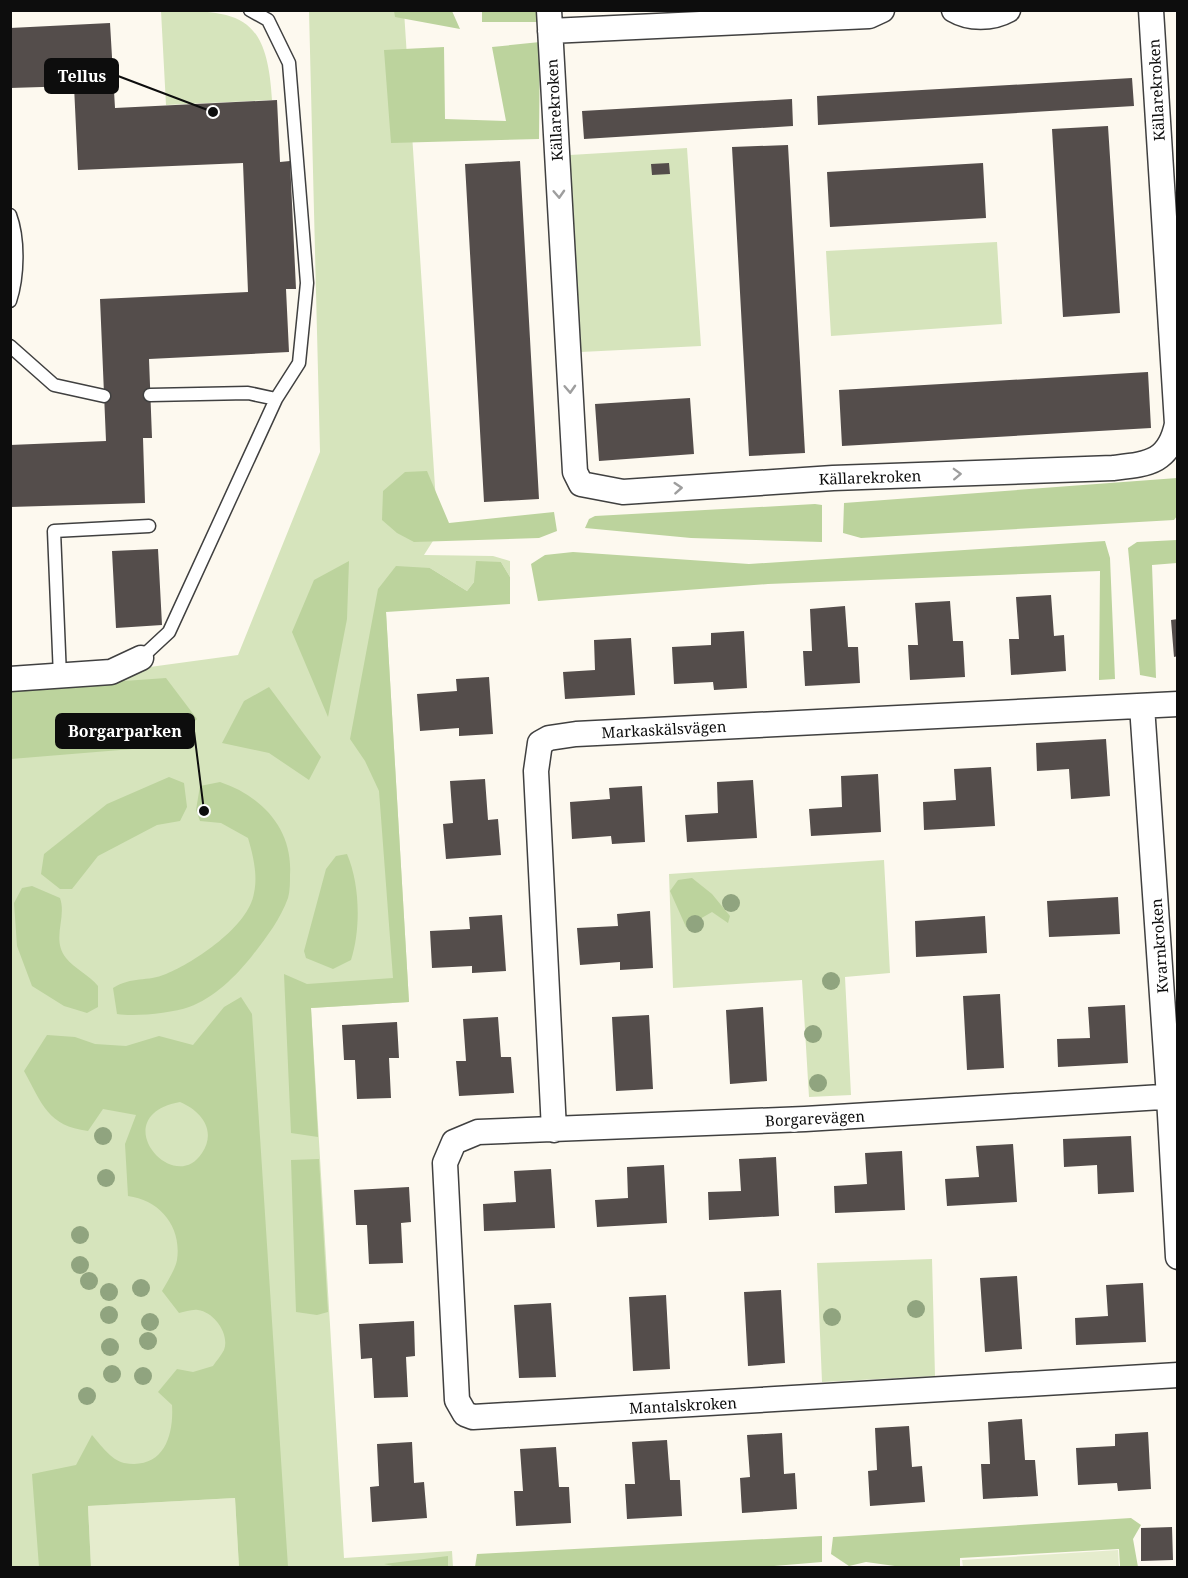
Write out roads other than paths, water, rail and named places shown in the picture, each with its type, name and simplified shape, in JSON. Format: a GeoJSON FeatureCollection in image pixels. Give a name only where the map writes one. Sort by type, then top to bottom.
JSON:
{"type":"FeatureCollection","features":[{"type":"Feature","properties":{"kind":"street"},"geometry":{"type":"LineString","coordinates":[[550,21],[869,16],[882,10]]}},
{"type":"Feature","properties":{"kind":"street"},"geometry":{"type":"LineString","coordinates":[[954,10],[965,17],[1000,15],[1008,10]]}},
{"type":"Feature","properties":{"kind":"street","name":"Källarekroken"},"geometry":{"type":"LineString","coordinates":[[550,21],[575,472],[581,484],[623,492],[832,478],[1113,468],[1143,465],[1162,457],[1174,442],[1177,424],[1151,10]]}},
{"type":"Feature","properties":{"kind":"street"},"geometry":{"type":"LineString","coordinates":[[10,679],[111,672],[141,657]]}},
{"type":"Feature","properties":{"kind":"street","name":"Markaskälsvägen"},"geometry":{"type":"LineString","coordinates":[[554,1130],[536,771],[540,743],[549,738],[576,734],[1178,704]]}},
{"type":"Feature","properties":{"kind":"street","name":"Kvarnkroken"},"geometry":{"type":"LineString","coordinates":[[1142,706],[1174,1097],[1178,1257]]}},
{"type":"Feature","properties":{"kind":"street","name":"Borgarevägen"},"geometry":{"type":"LineString","coordinates":[[454,1142],[478,1132],[805,1119],[1174,1097]]}},
{"type":"Feature","properties":{"kind":"street","name":"Mantalskroken"},"geometry":{"type":"LineString","coordinates":[[454,1142],[445,1163],[457,1400],[465,1414],[473,1417],[1178,1375]]}},
{"type":"Feature","properties":{"kind":"lane"},"geometry":{"type":"LineString","coordinates":[[141,657],[169,632],[276,399],[299,363],[307,283],[289,63],[268,20],[250,10]]}},
{"type":"Feature","properties":{"kind":"lane"},"geometry":{"type":"LineString","coordinates":[[10,215],[15,228],[14,275],[10,301]]}},
{"type":"Feature","properties":{"kind":"lane"},"geometry":{"type":"LineString","coordinates":[[10,346],[54,385],[104,396]]}},
{"type":"Feature","properties":{"kind":"lane"},"geometry":{"type":"LineString","coordinates":[[150,394],[248,393],[276,399]]}},
{"type":"Feature","properties":{"kind":"lane"},"geometry":{"type":"LineString","coordinates":[[60,677],[54,531],[149,526]]}},
{"type":"Feature","properties":{"kind":"place","name":"Tellus"},"geometry":{"type":"Point","coordinates":[213,112]}},
{"type":"Feature","properties":{"kind":"place","name":"Borgarparken"},"geometry":{"type":"Point","coordinates":[204,811]}}]}
